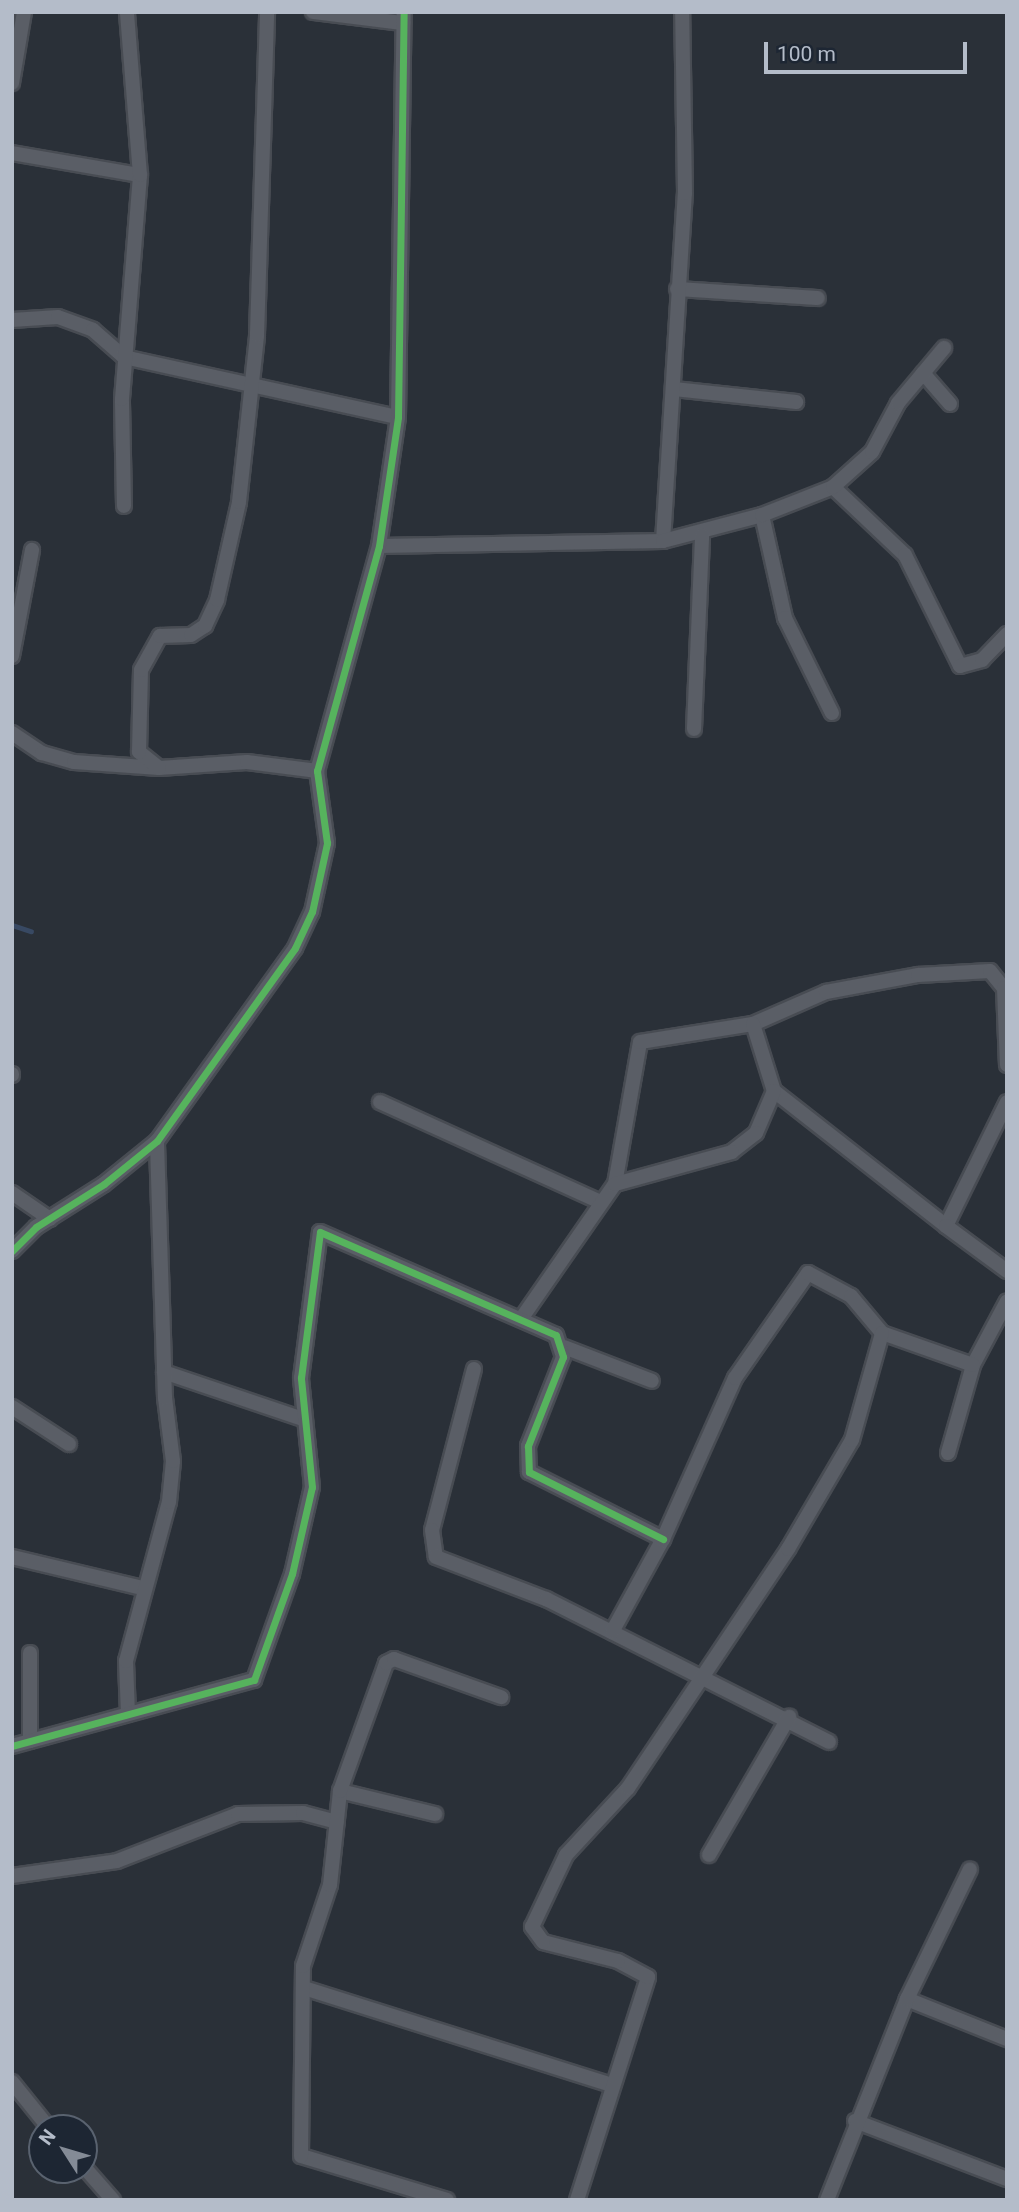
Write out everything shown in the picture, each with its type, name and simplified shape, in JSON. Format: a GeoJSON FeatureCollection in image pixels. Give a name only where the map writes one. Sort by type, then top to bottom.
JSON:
{"type":"FeatureCollection","features":[{"type":"Feature","properties":{"kind":"street"},"geometry":{"type":"LineString","coordinates":[[12,83],[24,12]]}},
{"type":"Feature","properties":{"kind":"street"},"geometry":{"type":"LineString","coordinates":[[124,506],[124,357],[139,175],[127,12]]}},
{"type":"Feature","properties":{"kind":"street"},"geometry":{"type":"LineString","coordinates":[[159,768],[139,752],[141,670],[160,636],[197,632],[217,600],[239,502],[252,380],[267,12]]}},
{"type":"Feature","properties":{"kind":"street"},"geometry":{"type":"LineString","coordinates":[[12,1251],[50,1219],[157,1141],[295,948],[312,912],[327,843],[317,771],[379,546],[398,417],[403,18],[313,12]]}},
{"type":"Feature","properties":{"kind":"street"},"geometry":{"type":"LineString","coordinates":[[663,541],[685,193],[682,12]]}},
{"type":"Feature","properties":{"kind":"street"},"geometry":{"type":"LineString","coordinates":[[12,153],[139,175]]}},
{"type":"Feature","properties":{"kind":"street"},"geometry":{"type":"LineString","coordinates":[[677,289],[818,298]]}},
{"type":"Feature","properties":{"kind":"street"},"geometry":{"type":"LineString","coordinates":[[12,320],[58,317],[93,330],[124,357],[252,380],[398,417]]}},
{"type":"Feature","properties":{"kind":"street"},"geometry":{"type":"LineString","coordinates":[[379,546],[663,541],[702,534],[762,515],[833,487],[872,452],[923,373],[944,348]]}},
{"type":"Feature","properties":{"kind":"street"},"geometry":{"type":"LineString","coordinates":[[923,373],[950,404]]}},
{"type":"Feature","properties":{"kind":"street"},"geometry":{"type":"LineString","coordinates":[[674,389],[796,402]]}},
{"type":"Feature","properties":{"kind":"street"},"geometry":{"type":"LineString","coordinates":[[833,487],[905,555],[960,666],[982,660],[1007,634]]}},
{"type":"Feature","properties":{"kind":"street"},"geometry":{"type":"LineString","coordinates":[[762,515],[785,618],[832,713]]}},
{"type":"Feature","properties":{"kind":"street"},"geometry":{"type":"LineString","coordinates":[[694,729],[702,534]]}},
{"type":"Feature","properties":{"kind":"street"},"geometry":{"type":"LineString","coordinates":[[12,656],[33,550]]}},
{"type":"Feature","properties":{"kind":"street"},"geometry":{"type":"LineString","coordinates":[[12,733],[60,759],[159,768],[247,762],[317,771]]}},
{"type":"Feature","properties":{"kind":"street"},"geometry":{"type":"LineString","coordinates":[[615,1184],[640,1042],[753,1024],[826,992],[918,975],[990,971],[1004,988],[1007,1065]]}},
{"type":"Feature","properties":{"kind":"street"},"geometry":{"type":"LineString","coordinates":[[753,1024],[775,1090],[1007,1271]]}},
{"type":"Feature","properties":{"kind":"street"},"geometry":{"type":"LineString","coordinates":[[521,1319],[598,1202],[615,1184],[732,1152],[756,1133],[775,1090]]}},
{"type":"Feature","properties":{"kind":"street"},"geometry":{"type":"LineString","coordinates":[[380,1102],[598,1202]]}},
{"type":"Feature","properties":{"kind":"street"},"geometry":{"type":"LineString","coordinates":[[946,1226],[1007,1102]]}},
{"type":"Feature","properties":{"kind":"street"},"geometry":{"type":"LineString","coordinates":[[128,1714],[126,1661],[142,1588],[169,1502],[173,1461],[164,1372],[157,1141]]}},
{"type":"Feature","properties":{"kind":"street"},"geometry":{"type":"LineString","coordinates":[[12,1193],[50,1219]]}},
{"type":"Feature","properties":{"kind":"street"},"geometry":{"type":"LineString","coordinates":[[12,1746],[254,1680],[292,1574],[312,1487],[303,1419],[302,1360],[320,1231],[556,1335],[564,1347],[652,1381]]}},
{"type":"Feature","properties":{"kind":"street"},"geometry":{"type":"LineString","coordinates":[[612,1632],[663,1539],[735,1378],[808,1273],[851,1296],[882,1333],[972,1365]]}},
{"type":"Feature","properties":{"kind":"street"},"geometry":{"type":"LineString","coordinates":[[948,1453],[972,1365],[1007,1301]]}},
{"type":"Feature","properties":{"kind":"street"},"geometry":{"type":"LineString","coordinates":[[577,2200],[612,2085],[633,2038],[648,1977],[606,1957],[543,1942],[532,1927],[566,1855],[628,1788],[704,1682],[852,1440],[882,1333]]}},
{"type":"Feature","properties":{"kind":"street"},"geometry":{"type":"LineString","coordinates":[[564,1347],[528,1447],[529,1472],[663,1539]]}},
{"type":"Feature","properties":{"kind":"street"},"geometry":{"type":"LineString","coordinates":[[474,1369],[432,1530],[436,1557],[612,1632],[704,1682],[789,1717],[829,1742]]}},
{"type":"Feature","properties":{"kind":"street"},"geometry":{"type":"LineString","coordinates":[[164,1372],[303,1419]]}},
{"type":"Feature","properties":{"kind":"street"},"geometry":{"type":"LineString","coordinates":[[12,1407],[69,1444]]}},
{"type":"Feature","properties":{"kind":"street"},"geometry":{"type":"LineString","coordinates":[[12,1557],[142,1588]]}},
{"type":"Feature","properties":{"kind":"street"},"geometry":{"type":"LineString","coordinates":[[30,1653],[30,1741]]}},
{"type":"Feature","properties":{"kind":"street"},"geometry":{"type":"LineString","coordinates":[[447,2200],[301,2156],[303,1966],[330,1885],[340,1791],[386,1663],[394,1659],[501,1697]]}},
{"type":"Feature","properties":{"kind":"street"},"geometry":{"type":"LineString","coordinates":[[709,1854],[789,1717]]}},
{"type":"Feature","properties":{"kind":"street"},"geometry":{"type":"LineString","coordinates":[[340,1791],[435,1814]]}},
{"type":"Feature","properties":{"kind":"street"},"geometry":{"type":"LineString","coordinates":[[12,1876],[117,1861],[238,1814],[303,1813],[337,1822]]}},
{"type":"Feature","properties":{"kind":"street"},"geometry":{"type":"LineString","coordinates":[[827,2200],[855,2121],[907,1998],[970,1869]]}},
{"type":"Feature","properties":{"kind":"street"},"geometry":{"type":"LineString","coordinates":[[304,1987],[612,2085]]}},
{"type":"Feature","properties":{"kind":"street"},"geometry":{"type":"LineString","coordinates":[[907,1998],[1007,2039]]}},
{"type":"Feature","properties":{"kind":"street"},"geometry":{"type":"LineString","coordinates":[[12,2082],[37,2114]]}},
{"type":"Feature","properties":{"kind":"street"},"geometry":{"type":"LineString","coordinates":[[855,2121],[1007,2179]]}},
{"type":"Feature","properties":{"kind":"street"},"geometry":{"type":"LineString","coordinates":[[98,2183],[113,2200]]}},
{"type":"Feature","properties":{"kind":"waterway"},"geometry":{"type":"LineString","coordinates":[[12,925],[31,931]]}},
{"type":"Feature","properties":{"kind":"cycle path"},"geometry":{"type":"LineString","coordinates":[[12,1251],[36,1227],[104,1184],[157,1141],[295,948],[312,912],[327,843],[317,771],[379,546],[398,417],[404,12]]}},
{"type":"Feature","properties":{"kind":"cycle path"},"geometry":{"type":"LineString","coordinates":[[12,1746],[254,1680],[292,1574],[312,1487],[301,1378],[320,1232],[556,1335],[563,1357],[528,1446],[529,1472],[663,1539]]}}]}
